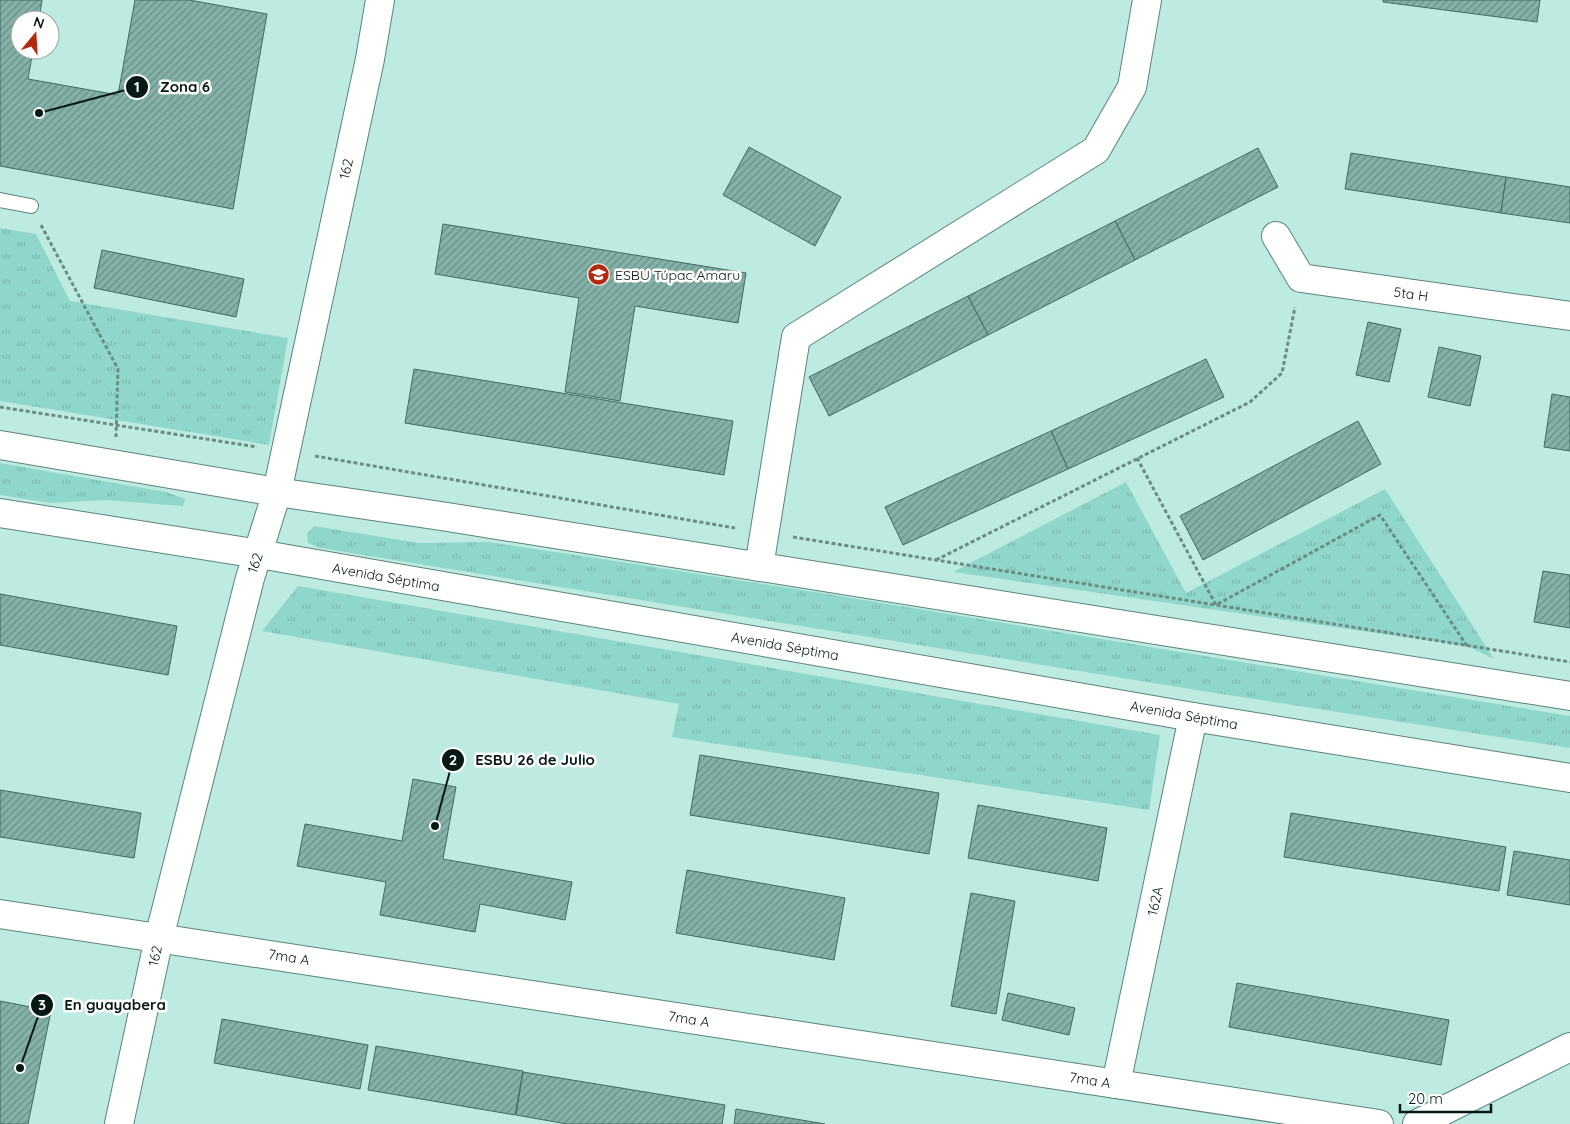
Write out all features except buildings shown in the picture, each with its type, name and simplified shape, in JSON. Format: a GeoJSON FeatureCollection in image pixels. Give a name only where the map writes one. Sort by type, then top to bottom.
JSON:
{"type":"FeatureCollection","features":[{"type":"Feature","properties":{"kind":"street","name":"162"},"geometry":{"type":"LineString","coordinates":[[119,1124],[159,938],[250,578],[277,492],[370,58],[380,0]]}},
{"type":"Feature","properties":{"kind":"street"},"geometry":{"type":"LineString","coordinates":[[759,567],[796,337],[1096,150],[1132,88],[1147,0]]}},
{"type":"Feature","properties":{"kind":"street"},"geometry":{"type":"LineString","coordinates":[[1276,236],[1301,278]]}},
{"type":"Feature","properties":{"kind":"street","name":"5ta H"},"geometry":{"type":"LineString","coordinates":[[1301,278],[1570,316]]}},
{"type":"Feature","properties":{"kind":"street"},"geometry":{"type":"LineString","coordinates":[[0,446],[277,492],[1570,696]]}},
{"type":"Feature","properties":{"kind":"street","name":"Avenida Séptima"},"geometry":{"type":"LineString","coordinates":[[0,513],[259,554],[1193,717],[1570,778]]}},
{"type":"Feature","properties":{"kind":"street","name":"162A"},"geometry":{"type":"LineString","coordinates":[[1116,1084],[1193,717]]}},
{"type":"Feature","properties":{"kind":"street","name":"7ma A"},"geometry":{"type":"LineString","coordinates":[[0,914],[1379,1124]]}},
{"type":"Feature","properties":{"kind":"street"},"geometry":{"type":"LineString","coordinates":[[1417,1124],[1570,1047]]}},
{"type":"Feature","properties":{"kind":"lane"},"geometry":{"type":"LineString","coordinates":[[0,200],[31,206]]}},
{"type":"Feature","properties":{"kind":"path"},"geometry":{"type":"LineString","coordinates":[[31,206],[118,369],[116,465]]}},
{"type":"Feature","properties":{"kind":"path"},"geometry":{"type":"LineString","coordinates":[[936,560],[1250,402],[1282,373],[1301,278]]}},
{"type":"Feature","properties":{"kind":"path"},"geometry":{"type":"LineString","coordinates":[[1137,458],[1216,605],[1380,515],[1467,646]]}},
{"type":"Feature","properties":{"kind":"green space"},"geometry":{"type":"Polygon","coordinates":[[[0,228],[36,234],[70,301],[288,338],[269,445],[0,401],[0,228]]]}},
{"type":"Feature","properties":{"kind":"green space"},"geometry":{"type":"Polygon","coordinates":[[[0,463],[166,492],[185,499],[183,506],[106,500],[50,503],[0,495],[0,463]]]}},
{"type":"Feature","properties":{"kind":"green space"},"geometry":{"type":"Polygon","coordinates":[[[1126,482],[1186,593],[1385,489],[1494,659],[1467,646],[953,572],[1126,482]]]}},
{"type":"Feature","properties":{"kind":"green space"},"geometry":{"type":"Polygon","coordinates":[[[314,526],[419,543],[488,542],[622,562],[1570,716],[1570,748],[1190,689],[320,548],[308,543],[307,534],[314,526]]]}},
{"type":"Feature","properties":{"kind":"green space"},"geometry":{"type":"Polygon","coordinates":[[[298,586],[1160,735],[1149,810],[672,737],[679,704],[262,631],[298,586]]]}},
{"type":"Feature","properties":{"kind":"place","name":"Zona 6"},"geometry":{"type":"Point","coordinates":[39,113]}},
{"type":"Feature","properties":{"kind":"place","name":"ESBU Túpac Amaru"},"geometry":{"type":"Point","coordinates":[599,275]}},
{"type":"Feature","properties":{"kind":"place","name":"ESBU 26 de Julio"},"geometry":{"type":"Point","coordinates":[435,826]}},
{"type":"Feature","properties":{"kind":"place","name":"En guayabera"},"geometry":{"type":"Point","coordinates":[20,1068]}}]}
